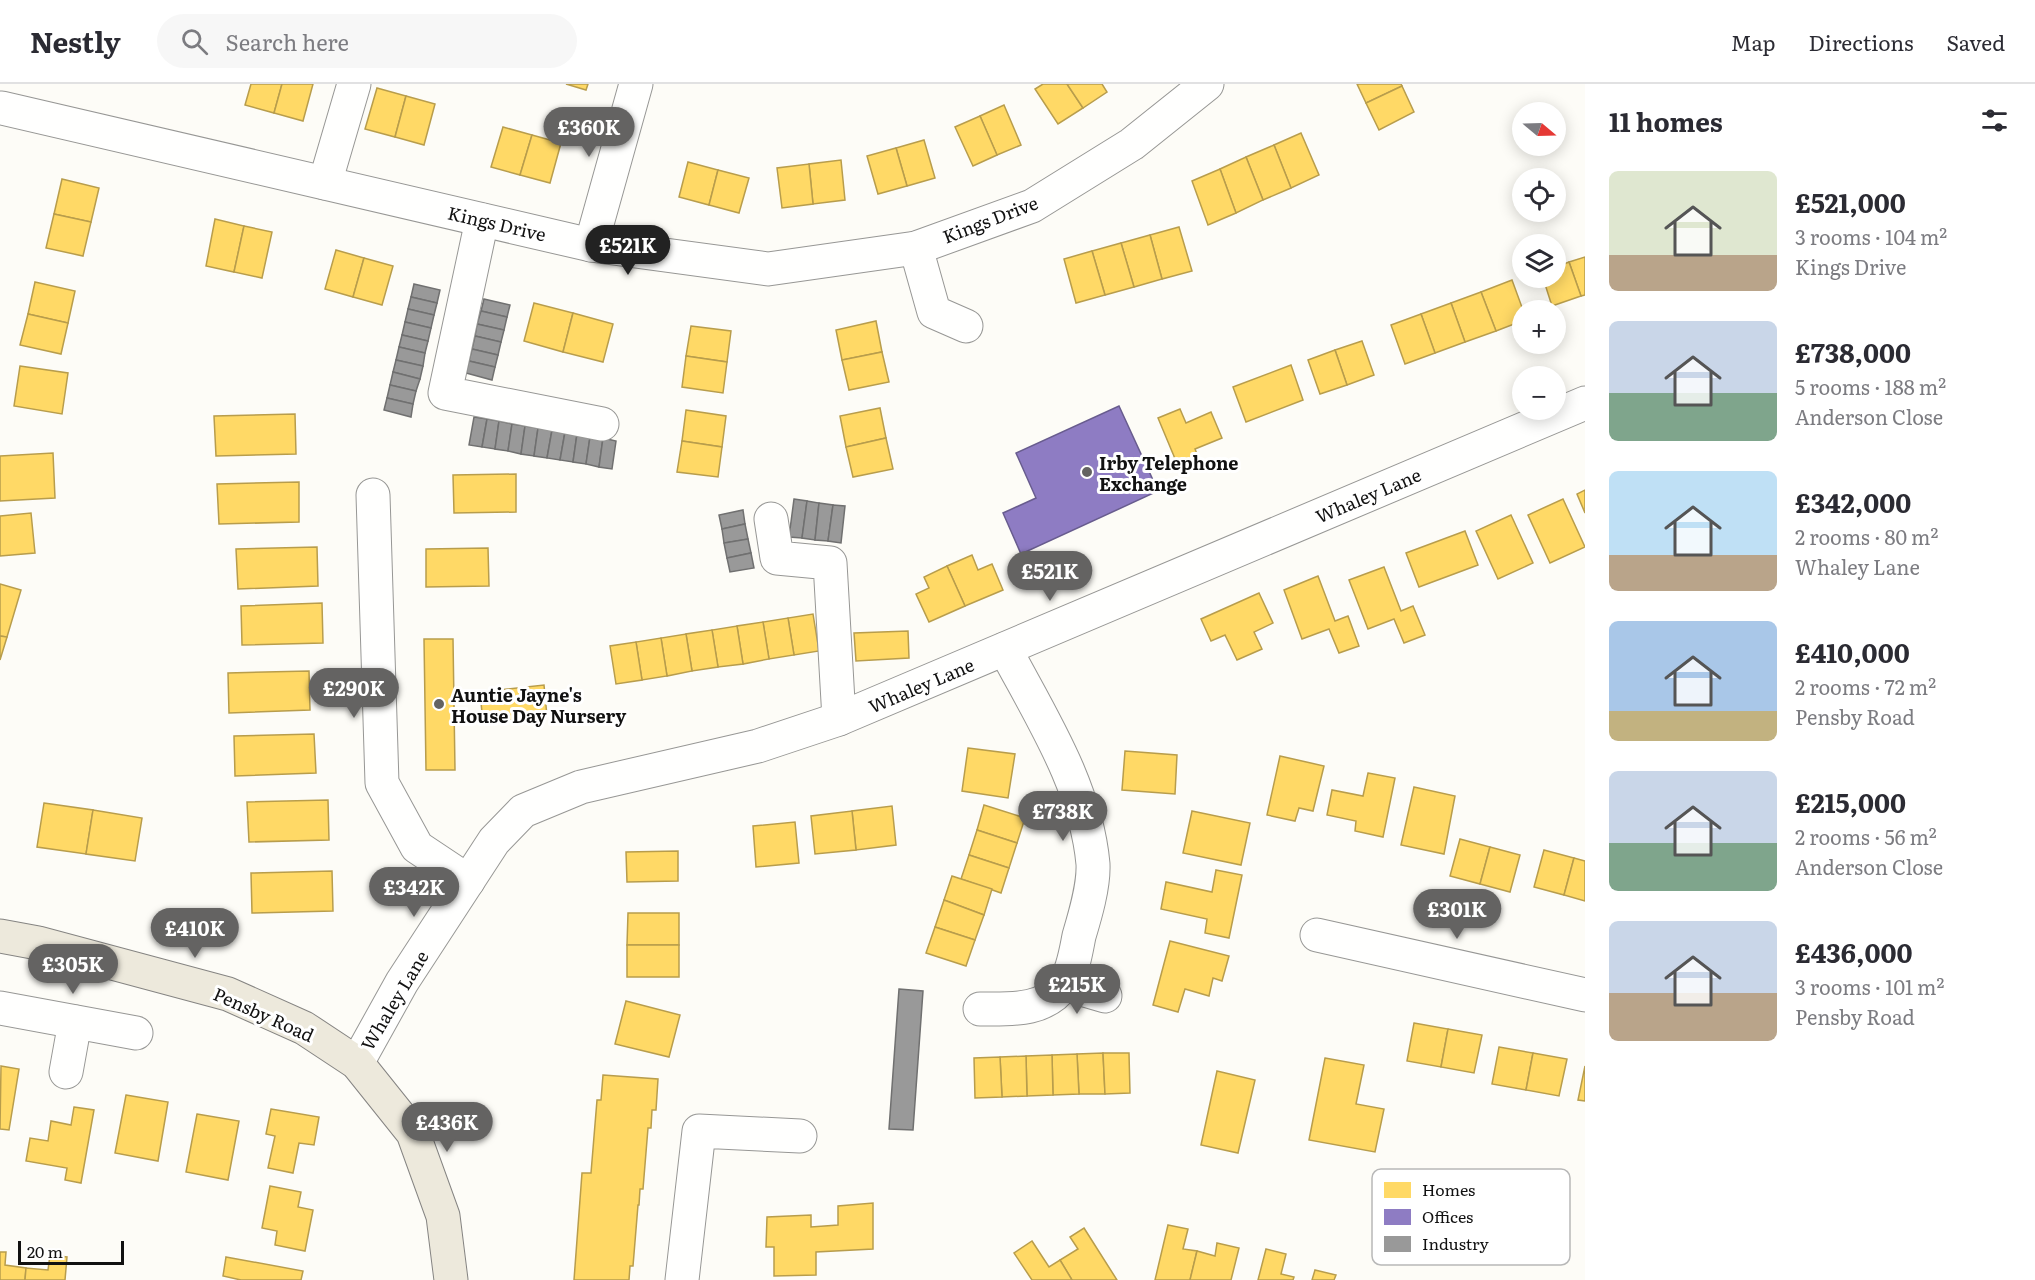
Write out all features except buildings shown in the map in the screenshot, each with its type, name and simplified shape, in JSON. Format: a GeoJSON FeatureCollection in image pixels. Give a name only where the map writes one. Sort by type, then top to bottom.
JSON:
{"type":"FeatureCollection","features":[{"type":"Feature","properties":{"kind":"main road","name":"Pensby Road"},"geometry":{"type":"LineString","coordinates":[[0,936],[228,994],[304,1028],[357,1064],[413,1133],[443,1216],[451,1280]]}},
{"type":"Feature","properties":{"kind":"street"},"geometry":{"type":"LineString","coordinates":[[325,183],[354,84]]}},
{"type":"Feature","properties":{"kind":"street"},"geometry":{"type":"LineString","coordinates":[[591,245],[636,84]]}},
{"type":"Feature","properties":{"kind":"street","name":"Kings Drive"},"geometry":{"type":"LineString","coordinates":[[3,102],[325,183],[591,245],[768,269],[916,248],[1032,206],[1132,144],[1207,84]]}},
{"type":"Feature","properties":{"kind":"street"},"geometry":{"type":"LineString","coordinates":[[482,220],[445,393],[602,424]]}},
{"type":"Feature","properties":{"kind":"street"},"geometry":{"type":"LineString","coordinates":[[916,248],[934,312],[966,326]]}},
{"type":"Feature","properties":{"kind":"street","name":"Whaley Lane"},"geometry":{"type":"LineString","coordinates":[[357,1064],[402,982],[494,841],[523,811],[581,787],[758,746],[839,719],[1585,403]]}},
{"type":"Feature","properties":{"kind":"street"},"geometry":{"type":"LineString","coordinates":[[373,495],[382,783],[417,848],[468,881]]}},
{"type":"Feature","properties":{"kind":"street"},"geometry":{"type":"LineString","coordinates":[[771,519],[777,558],[830,563],[839,719]]}},
{"type":"Feature","properties":{"kind":"street"},"geometry":{"type":"LineString","coordinates":[[980,1010],[1021,1009],[1047,1001],[1064,984],[1074,958],[1087,904],[1093,866],[1085,822],[1067,765],[1005,649]]}},
{"type":"Feature","properties":{"kind":"street"},"geometry":{"type":"LineString","coordinates":[[1317,935],[1585,995]]}},
{"type":"Feature","properties":{"kind":"street"},"geometry":{"type":"LineString","coordinates":[[1064,984],[1105,996]]}},
{"type":"Feature","properties":{"kind":"street"},"geometry":{"type":"LineString","coordinates":[[0,1008],[136,1033]]}},
{"type":"Feature","properties":{"kind":"street"},"geometry":{"type":"LineString","coordinates":[[66,1072],[75,1022]]}},
{"type":"Feature","properties":{"kind":"street"},"geometry":{"type":"LineString","coordinates":[[682,1280],[699,1131],[800,1136]]}},
{"type":"Feature","properties":{"kind":"place","name":"Irby Telephone Exchange"},"geometry":{"type":"Point","coordinates":[1087,472]}},
{"type":"Feature","properties":{"kind":"place","name":"Auntie Jayne's House Day Nursery"},"geometry":{"type":"Point","coordinates":[439,704]}}]}
